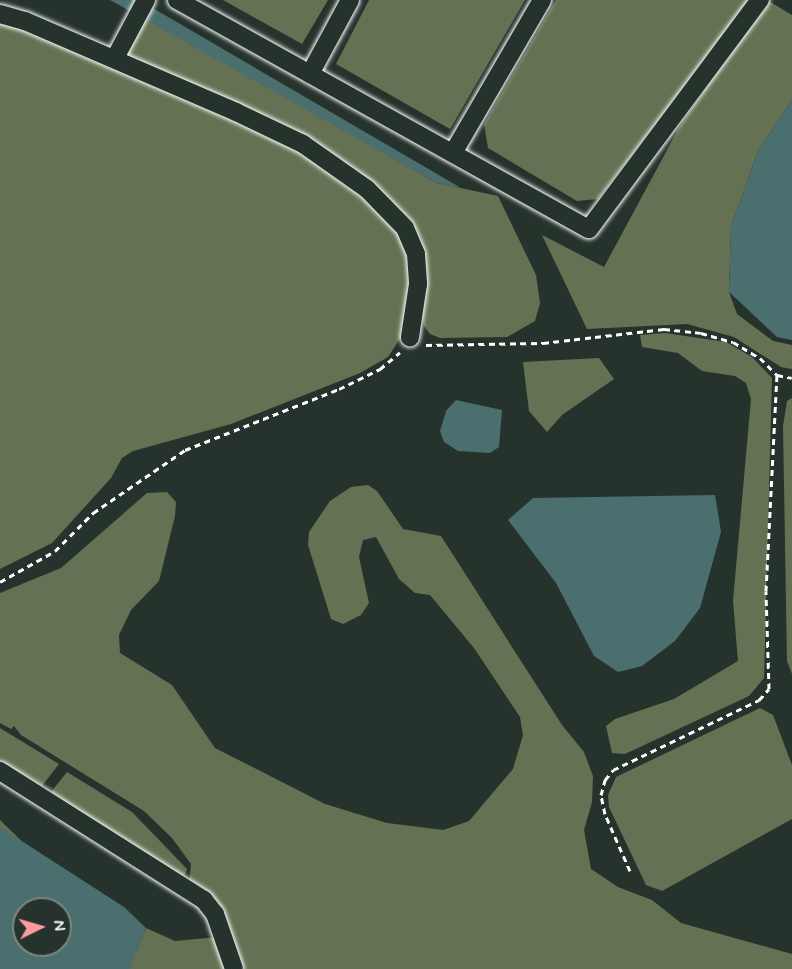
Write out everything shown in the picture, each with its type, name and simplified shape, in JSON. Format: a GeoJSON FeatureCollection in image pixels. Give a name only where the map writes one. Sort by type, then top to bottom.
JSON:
{"type":"FeatureCollection","features":[{"type":"Feature","properties":{"kind":"street"},"geometry":{"type":"LineString","coordinates":[[115,58],[146,0]]}},
{"type":"Feature","properties":{"kind":"street"},"geometry":{"type":"LineString","coordinates":[[177,0],[589,229],[760,0]]}},
{"type":"Feature","properties":{"kind":"street"},"geometry":{"type":"LineString","coordinates":[[310,74],[350,0]]}},
{"type":"Feature","properties":{"kind":"street"},"geometry":{"type":"LineString","coordinates":[[453,153],[542,0]]}},
{"type":"Feature","properties":{"kind":"street"},"geometry":{"type":"LineString","coordinates":[[0,14],[115,58],[303,144],[367,189],[405,228],[416,254],[418,284],[410,337]]}},
{"type":"Feature","properties":{"kind":"street"},"geometry":{"type":"LineString","coordinates":[[0,771],[204,900],[215,914],[234,969]]}},
{"type":"Feature","properties":{"kind":"path"},"geometry":{"type":"LineString","coordinates":[[0,582],[55,551],[102,507],[185,450],[380,369],[400,353],[410,337],[424,345],[454,347],[543,343],[664,329],[701,333],[734,342],[760,358],[777,375],[792,378]]}},
{"type":"Feature","properties":{"kind":"path"},"geometry":{"type":"LineString","coordinates":[[630,871],[605,814],[601,795],[605,780],[613,770],[759,700],[769,689],[766,591],[777,375]]}},
{"type":"Feature","properties":{"kind":"green space"},"geometry":{"type":"Polygon","coordinates":[[[223,0],[328,0],[302,44],[223,0]]]}},
{"type":"Feature","properties":{"kind":"green space"},"geometry":{"type":"Polygon","coordinates":[[[369,0],[525,0],[450,129],[336,64],[369,0]]]}},
{"type":"Feature","properties":{"kind":"green space"},"geometry":{"type":"Polygon","coordinates":[[[556,0],[750,0],[598,199],[577,201],[488,148],[484,124],[556,0]]]}},
{"type":"Feature","properties":{"kind":"green space"},"geometry":{"type":"Polygon","coordinates":[[[767,0],[792,15],[792,100],[758,151],[731,227],[729,292],[737,314],[773,341],[792,345],[792,369],[781,367],[734,337],[687,324],[587,329],[542,235],[604,267],[680,126],[767,0]]]}},
{"type":"Feature","properties":{"kind":"green space"},"geometry":{"type":"Polygon","coordinates":[[[145,17],[437,183],[498,196],[536,275],[540,303],[535,321],[507,337],[440,338],[430,334],[424,326],[420,306],[417,234],[408,217],[387,201],[379,212],[407,245],[411,267],[403,334],[388,357],[360,373],[231,424],[133,451],[122,458],[111,478],[52,543],[0,569],[0,22],[123,62],[145,17]]]}},
{"type":"Feature","properties":{"kind":"green space"},"geometry":{"type":"Polygon","coordinates":[[[665,333],[726,342],[752,357],[772,378],[764,678],[749,696],[625,754],[612,753],[606,726],[615,719],[674,699],[738,661],[733,601],[751,399],[746,383],[735,376],[702,371],[678,353],[642,347],[640,335],[665,333]]]}},
{"type":"Feature","properties":{"kind":"green space"},"geometry":{"type":"Polygon","coordinates":[[[599,358],[614,379],[562,415],[547,432],[529,411],[523,362],[599,358]]]}},
{"type":"Feature","properties":{"kind":"green space"},"geometry":{"type":"Polygon","coordinates":[[[792,398],[792,674],[787,661],[783,426],[787,401],[792,398]]]}},
{"type":"Feature","properties":{"kind":"green space"},"geometry":{"type":"Polygon","coordinates":[[[368,485],[377,491],[403,529],[441,536],[562,725],[584,752],[593,776],[592,802],[584,830],[591,869],[618,887],[652,900],[681,923],[792,954],[792,969],[0,969],[0,820],[136,953],[146,928],[175,941],[219,937],[189,885],[191,864],[172,838],[144,811],[21,735],[14,726],[11,729],[0,723],[0,593],[61,568],[147,493],[167,492],[176,502],[175,516],[159,581],[131,610],[119,635],[120,653],[172,685],[215,748],[325,804],[387,823],[443,830],[469,821],[513,769],[523,735],[520,717],[474,648],[430,595],[415,593],[399,579],[376,537],[363,540],[359,557],[369,603],[361,615],[343,624],[331,619],[308,545],[309,532],[330,501],[351,487],[368,485]]]}},
{"type":"Feature","properties":{"kind":"green space"},"geometry":{"type":"Polygon","coordinates":[[[760,708],[773,715],[792,765],[792,819],[662,891],[646,885],[609,807],[608,795],[616,777],[760,708]]]}},
{"type":"Feature","properties":{"kind":"green space"},"geometry":{"type":"Polygon","coordinates":[[[0,728],[59,764],[42,786],[0,761],[0,728]]]}},
{"type":"Feature","properties":{"kind":"green space"},"geometry":{"type":"Polygon","coordinates":[[[67,772],[132,812],[187,869],[183,880],[51,792],[67,772]]]}},
{"type":"Feature","properties":{"kind":"water"},"geometry":{"type":"Polygon","coordinates":[[[110,0],[139,0],[461,188],[437,183],[110,0]]]}},
{"type":"Feature","properties":{"kind":"water"},"geometry":{"type":"Polygon","coordinates":[[[792,100],[792,340],[777,337],[729,292],[731,227],[758,151],[792,100]]]}},
{"type":"Feature","properties":{"kind":"water"},"geometry":{"type":"Polygon","coordinates":[[[456,400],[502,410],[499,447],[490,453],[458,451],[444,442],[440,431],[446,411],[456,400]]]}},
{"type":"Feature","properties":{"kind":"water"},"geometry":{"type":"Polygon","coordinates":[[[715,495],[721,532],[700,608],[675,641],[642,666],[618,672],[594,656],[556,583],[508,520],[533,498],[715,495]]]}},
{"type":"Feature","properties":{"kind":"water"},"geometry":{"type":"Polygon","coordinates":[[[0,827],[124,907],[146,928],[130,969],[0,969],[0,827]]]}}]}
